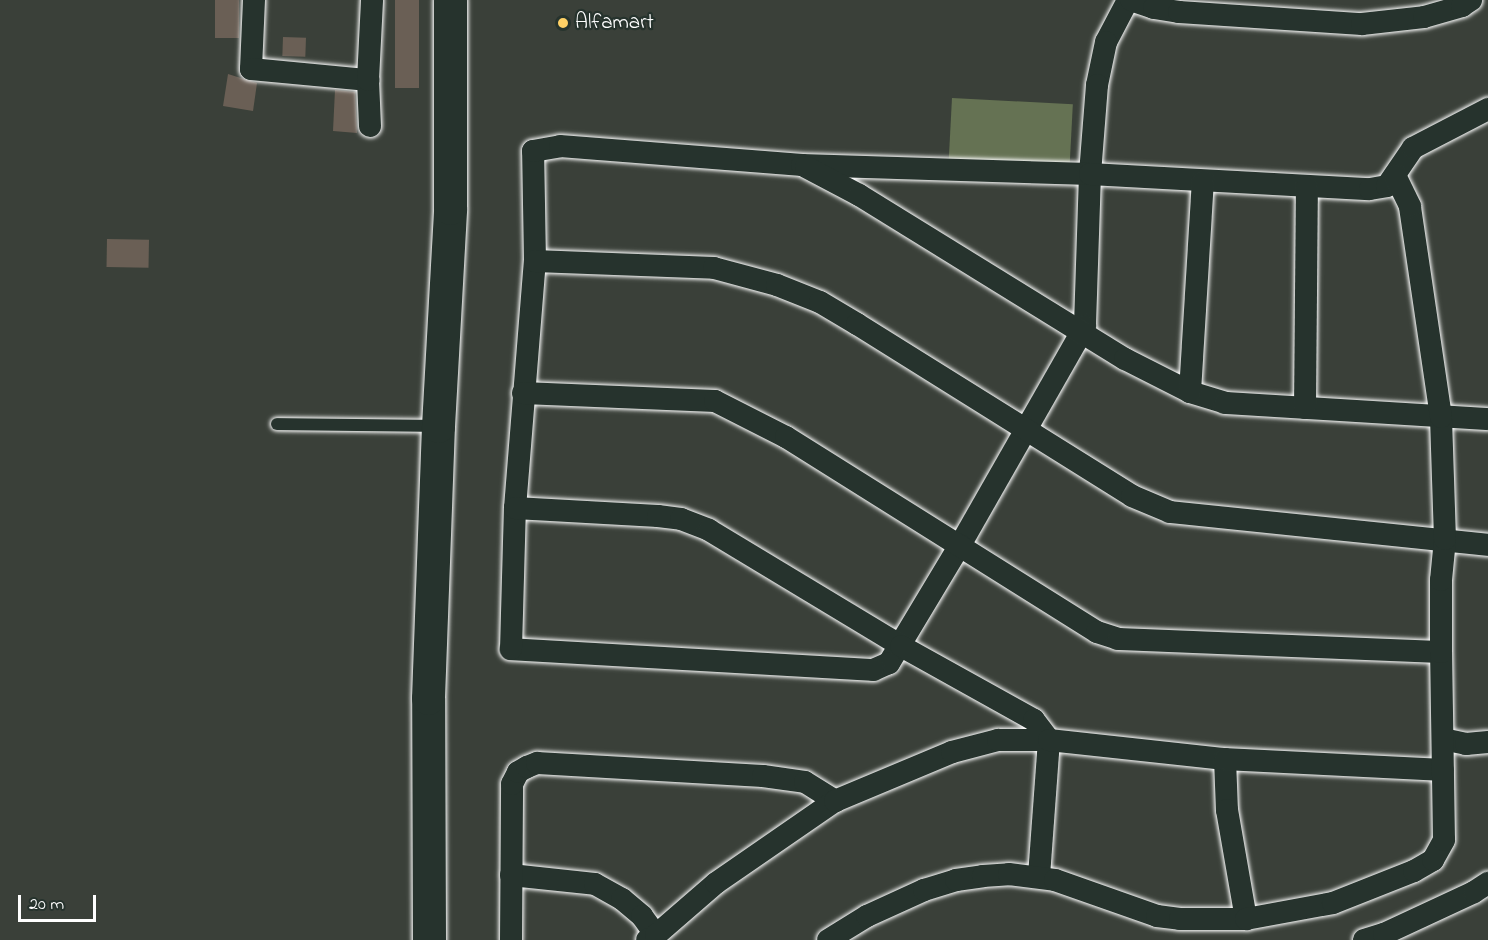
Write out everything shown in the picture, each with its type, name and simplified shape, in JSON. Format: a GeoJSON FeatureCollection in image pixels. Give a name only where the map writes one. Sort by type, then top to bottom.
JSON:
{"type":"FeatureCollection","features":[{"type":"Feature","properties":{"kind":"street"},"geometry":{"type":"LineString","coordinates":[[254,0],[251,69],[368,80]]}},
{"type":"Feature","properties":{"kind":"street"},"geometry":{"type":"LineString","coordinates":[[370,126],[368,80],[372,0]]}},
{"type":"Feature","properties":{"kind":"street"},"geometry":{"type":"LineString","coordinates":[[429,940],[428,698],[438,426],[450,208],[450,0]]}},
{"type":"Feature","properties":{"kind":"street"},"geometry":{"type":"LineString","coordinates":[[1471,0],[1462,6],[1424,17],[1362,24],[1179,12],[1154,8],[1129,0],[1106,42],[1099,74],[1090,174],[1086,319],[1082,333],[890,663],[873,670],[511,649],[515,508],[535,261],[533,151],[561,146],[802,165],[1090,174],[1306,188],[1370,189],[1387,186],[1413,148],[1488,109]]}},
{"type":"Feature","properties":{"kind":"street"},"geometry":{"type":"LineString","coordinates":[[802,165],[859,195],[1082,333],[1159,378],[1190,392],[1225,403],[1488,419]]}},
{"type":"Feature","properties":{"kind":"street"},"geometry":{"type":"LineString","coordinates":[[828,940],[896,902],[956,880],[1009,874],[1039,877],[1078,887],[1157,916],[1180,919],[1246,919],[1333,903],[1414,871],[1433,860],[1444,840],[1441,652],[1445,539],[1441,417],[1410,206],[1395,176]]}},
{"type":"Feature","properties":{"kind":"street"},"geometry":{"type":"LineString","coordinates":[[1190,392],[1203,181]]}},
{"type":"Feature","properties":{"kind":"street"},"geometry":{"type":"LineString","coordinates":[[1305,408],[1306,188]]}},
{"type":"Feature","properties":{"kind":"street"},"geometry":{"type":"LineString","coordinates":[[535,261],[714,268],[777,285],[820,302],[1132,496],[1170,512],[1488,545]]}},
{"type":"Feature","properties":{"kind":"street"},"geometry":{"type":"LineString","coordinates":[[523,393],[715,401],[786,437],[1097,632],[1118,639],[1441,652]]}},
{"type":"Feature","properties":{"kind":"street"},"geometry":{"type":"LineString","coordinates":[[515,508],[658,516],[681,519],[709,530],[901,646],[1034,720],[1049,740],[1039,877]]}},
{"type":"Feature","properties":{"kind":"street"},"geometry":{"type":"LineString","coordinates":[[1443,739],[1466,744],[1488,742]]}},
{"type":"Feature","properties":{"kind":"street"},"geometry":{"type":"LineString","coordinates":[[511,875],[595,884],[622,899],[642,916],[652,938],[716,883],[835,801],[952,752],[998,740],[1049,740],[1225,759],[1443,770]]}},
{"type":"Feature","properties":{"kind":"street"},"geometry":{"type":"LineString","coordinates":[[1225,759],[1227,810],[1246,919]]}},
{"type":"Feature","properties":{"kind":"street"},"geometry":{"type":"LineString","coordinates":[[511,940],[512,784],[518,772],[537,763],[763,776],[805,782],[835,801]]}},
{"type":"Feature","properties":{"kind":"street"},"geometry":{"type":"LineString","coordinates":[[1364,940],[1414,920],[1488,883]]}},
{"type":"Feature","properties":{"kind":"lane"},"geometry":{"type":"LineString","coordinates":[[277,424],[438,426]]}},
{"type":"Feature","properties":{"kind":"green space"},"geometry":{"type":"Polygon","coordinates":[[[952,98],[1073,104],[1069,169],[949,163],[952,98]]]}},
{"type":"Feature","properties":{"kind":"building"},"geometry":{"type":"Polygon","coordinates":[[[215,0],[239,0],[239,38],[215,38],[215,0]]]}},
{"type":"Feature","properties":{"kind":"building"},"geometry":{"type":"Polygon","coordinates":[[[395,0],[419,0],[419,88],[395,88],[395,0]]]}},
{"type":"Feature","properties":{"kind":"building"},"geometry":{"type":"Polygon","coordinates":[[[283,37],[306,38],[305,57],[282,56],[283,37]]]}},
{"type":"Feature","properties":{"kind":"building"},"geometry":{"type":"Polygon","coordinates":[[[228,74],[257,83],[253,111],[223,106],[228,74]]]}},
{"type":"Feature","properties":{"kind":"building"},"geometry":{"type":"Polygon","coordinates":[[[335,90],[355,92],[357,133],[333,131],[335,90]]]}},
{"type":"Feature","properties":{"kind":"building"},"geometry":{"type":"Polygon","coordinates":[[[107,239],[149,240],[149,268],[107,267],[107,239]]]}},
{"type":"Feature","properties":{"kind":"place","name":"Alfamart"},"geometry":{"type":"Point","coordinates":[563,23]}}]}
